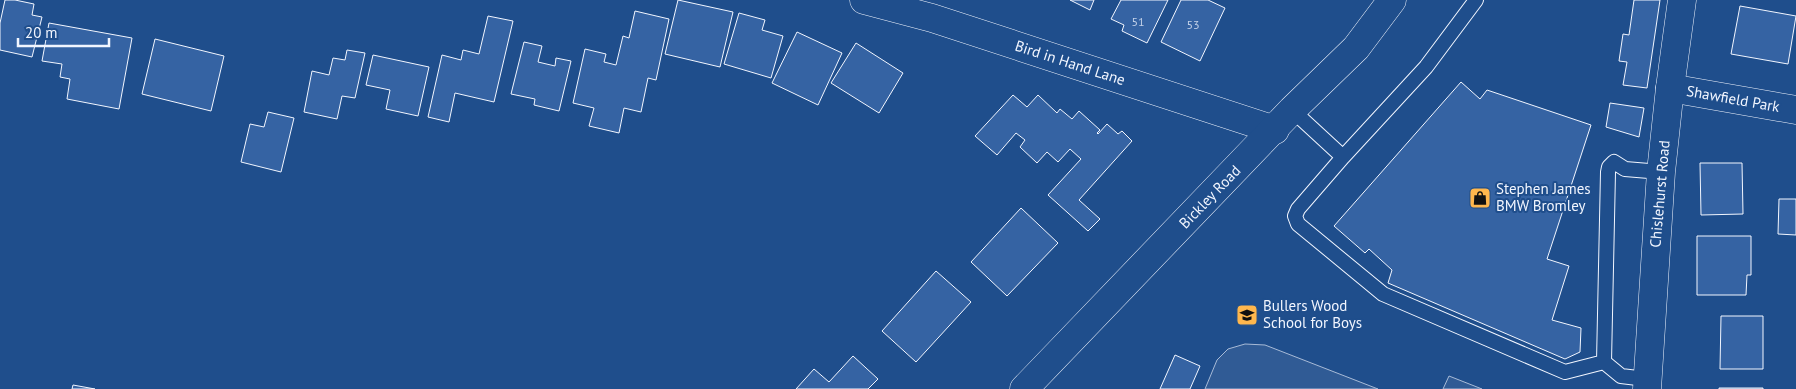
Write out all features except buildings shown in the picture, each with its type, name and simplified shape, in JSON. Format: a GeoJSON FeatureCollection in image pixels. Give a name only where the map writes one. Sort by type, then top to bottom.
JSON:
{"type":"FeatureCollection","features":[{"type":"Feature","properties":{"kind":"main road","name":"Bird in Hand Lane"},"geometry":{"type":"LineString","coordinates":[[864,0],[932,18],[1275,130]]}},
{"type":"Feature","properties":{"kind":"main road","name":"Bickley Road"},"geometry":{"type":"LineString","coordinates":[[1024,389],[1275,130],[1292,110],[1356,48],[1392,0]]}},
{"type":"Feature","properties":{"kind":"main road","name":"Chislehurst Road"},"geometry":{"type":"LineString","coordinates":[[1646,384],[1661,172],[1682,0]]}},
{"type":"Feature","properties":{"kind":"main road","name":"Shawfield Park"},"geometry":{"type":"LineString","coordinates":[[1670,88],[1796,110]]}},
{"type":"Feature","properties":{"kind":"lane"},"geometry":{"type":"LineString","coordinates":[[1476,0],[1426,67],[1343,157],[1298,209],[1295,216],[1298,224],[1383,294],[1565,372],[1604,362]]}},
{"type":"Feature","properties":{"kind":"lane"},"geometry":{"type":"LineString","coordinates":[[1292,110],[1343,157]]}},
{"type":"Feature","properties":{"kind":"lane"},"geometry":{"type":"LineString","coordinates":[[1604,362],[1609,166],[1614,162],[1626,169],[1661,172]]}},
{"type":"Feature","properties":{"kind":"lane"},"geometry":{"type":"LineString","coordinates":[[1604,362],[1621,376],[1646,384]]}},
{"type":"Feature","properties":{"kind":"shaded area"},"geometry":{"type":"Polygon","coordinates":[[[1245,344],[1265,345],[1378,389],[1205,389],[1217,360],[1228,349],[1245,344]]]}},
{"type":"Feature","properties":{"kind":"shaded area"},"geometry":{"type":"Polygon","coordinates":[[[1449,376],[1482,389],[1443,389],[1449,376]]]}},
{"type":"Feature","properties":{"kind":"place","name":"Stephen James BMW Bromley"},"geometry":{"type":"Point","coordinates":[1480,198]}},
{"type":"Feature","properties":{"kind":"place","name":"Bullers Wood School for Boys"},"geometry":{"type":"Point","coordinates":[1247,315]}}]}
